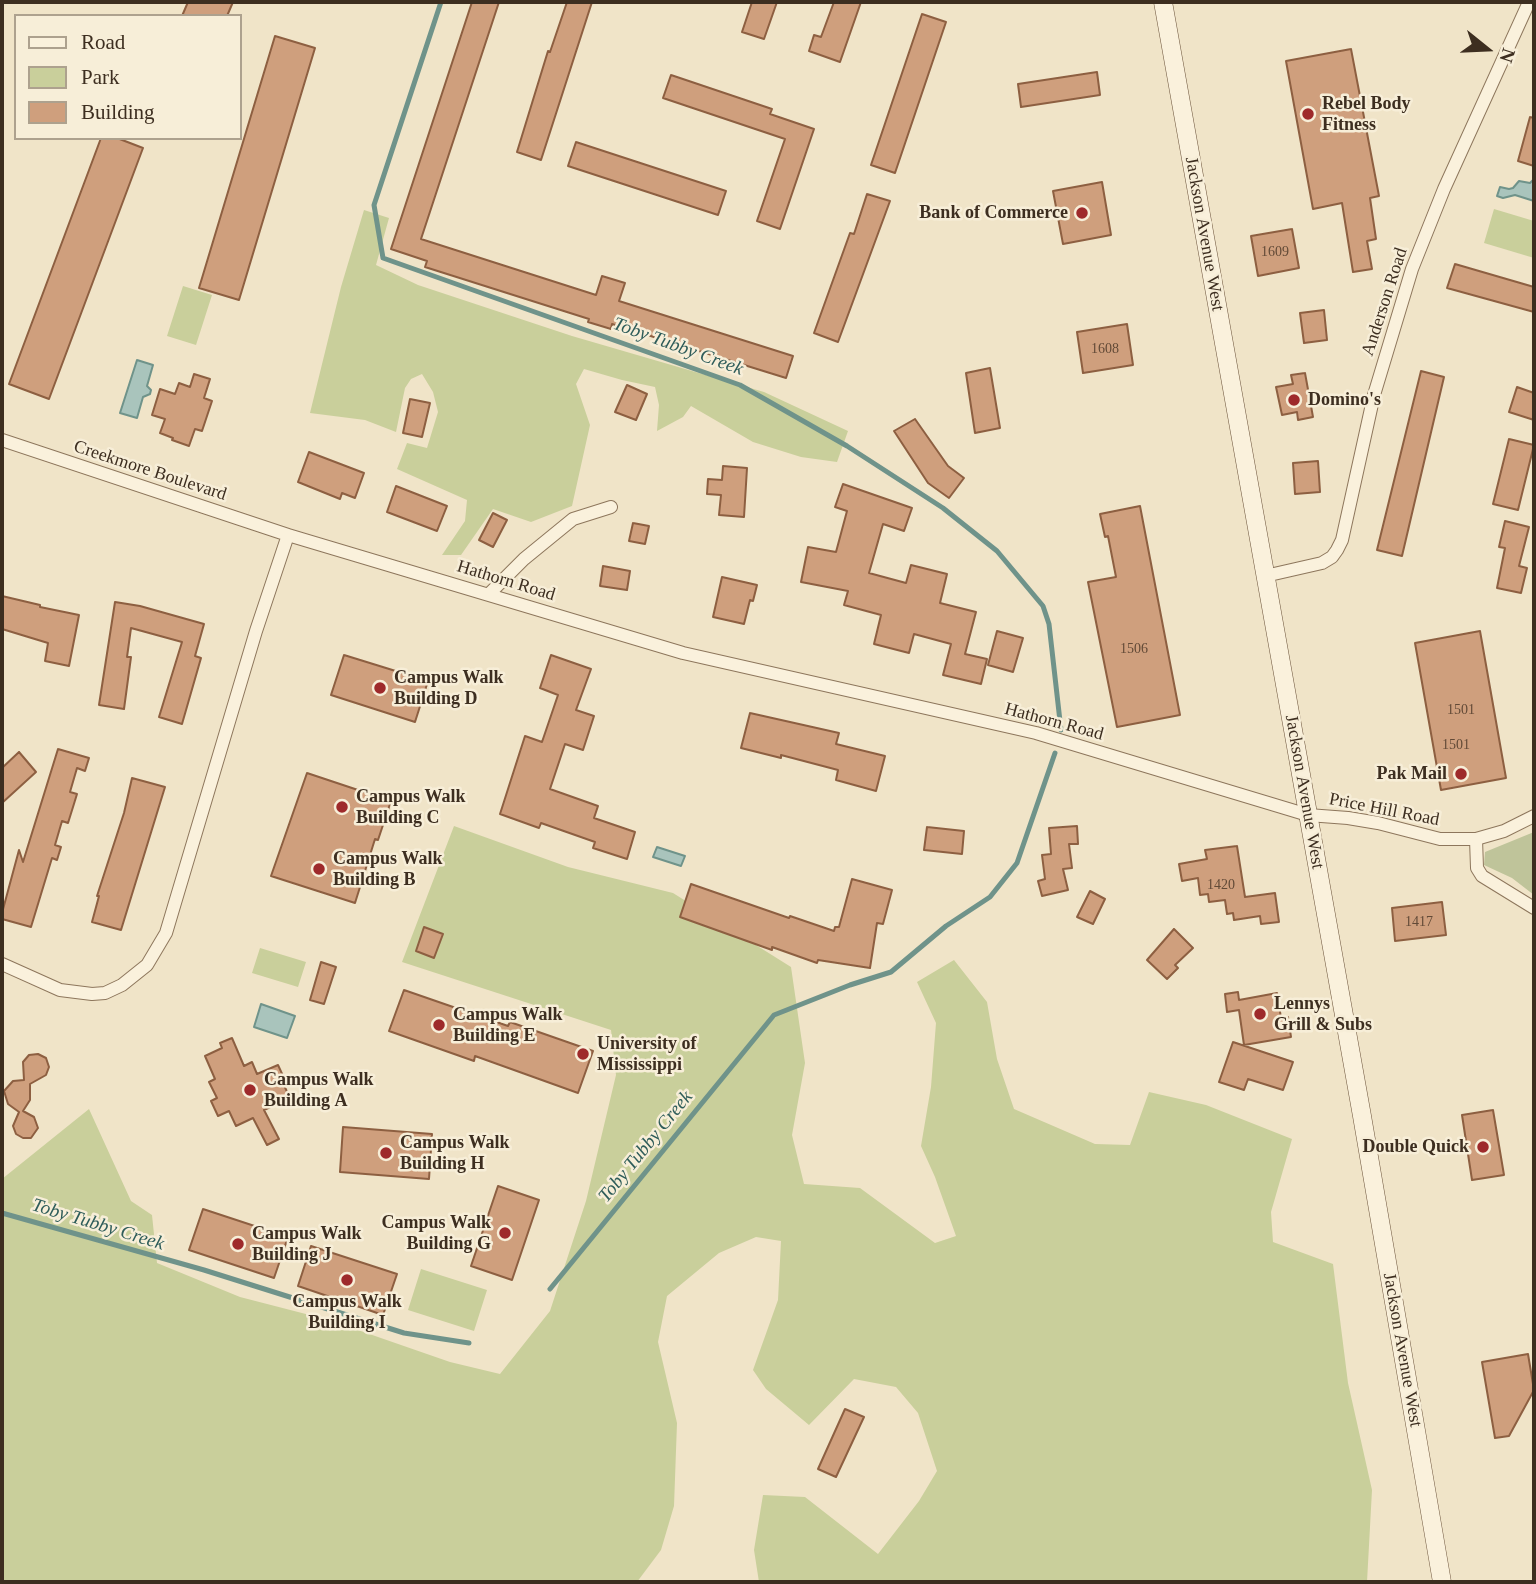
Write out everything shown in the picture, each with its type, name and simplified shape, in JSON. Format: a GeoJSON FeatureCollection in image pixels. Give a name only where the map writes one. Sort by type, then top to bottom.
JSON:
{"type":"FeatureCollection","features":[{"type":"Feature","properties":{"kind":"main road","name":"Jackson Avenue West"},"geometry":{"type":"LineString","coordinates":[[1163,2],[1442,1582]]}},
{"type":"Feature","properties":{"kind":"street","name":"Anderson Road"},"geometry":{"type":"LineString","coordinates":[[1265,576],[1322,563],[1332,557],[1342,540],[1374,395],[1412,269],[1444,190],[1529,2]]}},
{"type":"Feature","properties":{"kind":"street","name":"Creekmore Boulevard"},"geometry":{"type":"LineString","coordinates":[[2,440],[288,535]]}},
{"type":"Feature","properties":{"kind":"street"},"geometry":{"type":"LineString","coordinates":[[489,594],[524,559],[573,519],[611,507]]}},
{"type":"Feature","properties":{"kind":"street","name":"Hathorn Road"},"geometry":{"type":"LineString","coordinates":[[288,535],[683,653],[1036,733],[1308,815]]}},
{"type":"Feature","properties":{"kind":"street"},"geometry":{"type":"LineString","coordinates":[[2,964],[60,990],[92,994],[105,993],[122,985],[147,965],[166,933],[256,631],[288,535]]}},
{"type":"Feature","properties":{"kind":"street","name":"Price Hill Road"},"geometry":{"type":"LineString","coordinates":[[1308,815],[1378,823],[1440,839],[1476,839],[1504,831],[1534,816]]}},
{"type":"Feature","properties":{"kind":"street"},"geometry":{"type":"LineString","coordinates":[[1476,839],[1477,868],[1482,876],[1534,908]]}},
{"type":"Feature","properties":{"kind":"green space"},"geometry":{"type":"Polygon","coordinates":[[[1494,209],[1534,221],[1534,258],[1484,243],[1494,209]]]}},
{"type":"Feature","properties":{"kind":"green space"},"geometry":{"type":"Polygon","coordinates":[[[364,210],[389,218],[376,265],[418,285],[572,336],[764,392],[848,431],[837,462],[801,457],[753,442],[691,406],[683,417],[657,431],[659,405],[655,387],[584,369],[576,384],[590,425],[572,506],[531,522],[493,509],[461,555],[442,555],[465,521],[467,500],[397,469],[407,443],[427,448],[438,412],[433,392],[422,374],[411,379],[405,388],[396,432],[365,420],[310,413],[341,287],[364,210]]]}},
{"type":"Feature","properties":{"kind":"green space"},"geometry":{"type":"Polygon","coordinates":[[[183,286],[212,295],[196,345],[167,336],[183,286]]]}},
{"type":"Feature","properties":{"kind":"green space"},"geometry":{"type":"Polygon","coordinates":[[[454,826],[568,867],[673,893],[791,967],[805,1063],[792,1135],[804,1184],[860,1188],[935,1243],[956,1236],[921,1146],[931,1087],[936,1023],[917,982],[954,960],[987,1002],[997,1059],[1014,1109],[1095,1144],[1130,1145],[1149,1092],[1206,1105],[1292,1139],[1271,1212],[1273,1242],[1333,1264],[1348,1383],[1372,1490],[1367,1582],[759,1582],[754,1550],[763,1495],[805,1497],[878,1554],[919,1501],[937,1471],[918,1413],[896,1387],[854,1379],[809,1425],[766,1389],[753,1370],[778,1300],[781,1241],[756,1237],[719,1253],[667,1296],[658,1342],[677,1423],[674,1506],[661,1550],[637,1582],[2,1582],[2,1179],[89,1109],[131,1201],[152,1215],[157,1263],[240,1297],[329,1320],[450,1362],[500,1374],[550,1311],[586,1201],[616,1075],[611,1030],[402,962],[454,826]]]}},
{"type":"Feature","properties":{"kind":"green space"},"geometry":{"type":"Polygon","coordinates":[[[1534,832],[1534,895],[1512,878],[1484,865],[1485,852],[1534,832]]]}},
{"type":"Feature","properties":{"kind":"green space"},"geometry":{"type":"Polygon","coordinates":[[[260,948],[306,962],[298,987],[252,973],[260,948]]]}},
{"type":"Feature","properties":{"kind":"green space"},"geometry":{"type":"Polygon","coordinates":[[[421,1269],[487,1290],[474,1331],[408,1310],[421,1269]]]}},
{"type":"Feature","properties":{"kind":"water"},"geometry":{"type":"Polygon","coordinates":[[[1534,179],[1534,201],[1515,195],[1503,198],[1497,196],[1500,187],[1509,189],[1519,181],[1530,183],[1534,179]]]}},
{"type":"Feature","properties":{"kind":"water"},"geometry":{"type":"Polygon","coordinates":[[[137,360],[153,365],[147,386],[151,390],[150,394],[143,397],[137,418],[120,413],[137,360]]]}},
{"type":"Feature","properties":{"kind":"water"},"geometry":{"type":"Polygon","coordinates":[[[657,847],[685,856],[681,866],[653,857],[657,847]]]}},
{"type":"Feature","properties":{"kind":"water"},"geometry":{"type":"Polygon","coordinates":[[[261,1004],[295,1016],[287,1038],[254,1027],[261,1004]]]}},
{"type":"Feature","properties":{"kind":"building"},"geometry":{"type":"Polygon","coordinates":[[[188,2],[233,2],[228,14],[183,14],[188,2]]]}},
{"type":"Feature","properties":{"kind":"building"},"geometry":{"type":"Polygon","coordinates":[[[472,2],[499,2],[421,239],[596,295],[602,276],[625,283],[619,301],[793,356],[786,378],[612,324],[611,329],[588,322],[589,319],[425,267],[427,261],[391,249],[472,2]]]}},
{"type":"Feature","properties":{"kind":"building"},"geometry":{"type":"Polygon","coordinates":[[[567,2],[592,2],[541,160],[517,152],[548,51],[550,52],[567,2]]]}},
{"type":"Feature","properties":{"kind":"building"},"geometry":{"type":"Polygon","coordinates":[[[752,2],[777,2],[764,39],[742,32],[752,2]]]}},
{"type":"Feature","properties":{"kind":"building"},"geometry":{"type":"Polygon","coordinates":[[[834,2],[861,2],[840,62],[809,51],[814,35],[821,37],[834,2]]]}},
{"type":"Feature","properties":{"kind":"building"},"geometry":{"type":"Polygon","coordinates":[[[922,14],[946,22],[895,173],[871,165],[922,14]]]}},
{"type":"Feature","properties":{"kind":"building"},"geometry":{"type":"Polygon","coordinates":[[[275,36],[315,48],[239,300],[199,288],[275,36]]]}},
{"type":"Feature","properties":{"kind":"building"},"geometry":{"type":"Polygon","coordinates":[[[1351,49],[1379,196],[1370,198],[1376,239],[1367,241],[1372,269],[1353,272],[1342,203],[1313,209],[1286,61],[1351,49]]]}},
{"type":"Feature","properties":{"kind":"building"},"geometry":{"type":"Polygon","coordinates":[[[1097,72],[1100,95],[1021,107],[1018,84],[1097,72]]]}},
{"type":"Feature","properties":{"kind":"building"},"geometry":{"type":"Polygon","coordinates":[[[671,75],[772,109],[770,114],[814,129],[780,229],[757,221],[785,139],[663,98],[671,75]]]}},
{"type":"Feature","properties":{"kind":"building"},"geometry":{"type":"Polygon","coordinates":[[[1530,117],[1534,118],[1534,166],[1518,161],[1530,117]]]}},
{"type":"Feature","properties":{"kind":"building"},"geometry":{"type":"Polygon","coordinates":[[[100,140],[122,140],[143,148],[49,399],[9,384],[100,140]]]}},
{"type":"Feature","properties":{"kind":"building"},"geometry":{"type":"Polygon","coordinates":[[[576,142],[726,191],[718,215],[568,166],[576,142]]]}},
{"type":"Feature","properties":{"kind":"building","name":"Bank of Commerce"},"geometry":{"type":"Polygon","coordinates":[[[1102,182],[1111,235],[1063,244],[1053,191],[1102,182]]]}},
{"type":"Feature","properties":{"kind":"building"},"geometry":{"type":"Polygon","coordinates":[[[867,194],[890,201],[838,342],[814,333],[850,233],[854,234],[867,194]]]}},
{"type":"Feature","properties":{"kind":"building"},"geometry":{"type":"Polygon","coordinates":[[[1292,229],[1299,268],[1258,276],[1251,236],[1292,229]]]}},
{"type":"Feature","properties":{"kind":"building"},"geometry":{"type":"Polygon","coordinates":[[[1455,264],[1534,287],[1534,312],[1447,288],[1455,264]]]}},
{"type":"Feature","properties":{"kind":"building"},"geometry":{"type":"Polygon","coordinates":[[[1324,310],[1327,340],[1304,343],[1300,313],[1324,310]]]}},
{"type":"Feature","properties":{"kind":"building"},"geometry":{"type":"Polygon","coordinates":[[[1127,324],[1133,365],[1083,373],[1077,332],[1127,324]]]}},
{"type":"Feature","properties":{"kind":"building"},"geometry":{"type":"Polygon","coordinates":[[[990,368],[1000,428],[975,433],[966,373],[990,368]]]}},
{"type":"Feature","properties":{"kind":"building"},"geometry":{"type":"Polygon","coordinates":[[[1421,371],[1444,377],[1402,556],[1377,550],[1421,371]]]}},
{"type":"Feature","properties":{"kind":"building","name":"Domino's"},"geometry":{"type":"Polygon","coordinates":[[[1305,373],[1313,417],[1298,420],[1297,412],[1282,415],[1276,387],[1293,384],[1291,375],[1305,373]]]}},
{"type":"Feature","properties":{"kind":"building"},"geometry":{"type":"Polygon","coordinates":[[[194,374],[210,379],[204,398],[212,401],[202,431],[195,429],[189,446],[160,433],[165,419],[152,415],[160,389],[175,394],[179,383],[190,387],[194,374]]]}},
{"type":"Feature","properties":{"kind":"building"},"geometry":{"type":"Polygon","coordinates":[[[627,385],[647,394],[636,420],[615,412],[627,385]]]}},
{"type":"Feature","properties":{"kind":"building"},"geometry":{"type":"Polygon","coordinates":[[[1517,387],[1534,393],[1534,420],[1509,412],[1517,387]]]}},
{"type":"Feature","properties":{"kind":"building"},"geometry":{"type":"Polygon","coordinates":[[[410,399],[430,403],[422,437],[403,433],[410,399]]]}},
{"type":"Feature","properties":{"kind":"building"},"geometry":{"type":"Polygon","coordinates":[[[915,419],[948,466],[964,478],[949,498],[928,483],[894,431],[915,419]]]}},
{"type":"Feature","properties":{"kind":"building"},"geometry":{"type":"Polygon","coordinates":[[[1509,439],[1534,445],[1518,510],[1493,504],[1509,439]]]}},
{"type":"Feature","properties":{"kind":"building"},"geometry":{"type":"Polygon","coordinates":[[[309,452],[364,473],[355,498],[342,493],[340,499],[298,482],[309,452]]]}},
{"type":"Feature","properties":{"kind":"building"},"geometry":{"type":"Polygon","coordinates":[[[1318,461],[1320,492],[1295,494],[1293,463],[1318,461]]]}},
{"type":"Feature","properties":{"kind":"building"},"geometry":{"type":"Polygon","coordinates":[[[723,466],[747,468],[744,517],[719,515],[721,495],[707,494],[708,479],[722,480],[723,466]]]}},
{"type":"Feature","properties":{"kind":"building"},"geometry":{"type":"Polygon","coordinates":[[[843,484],[912,508],[904,531],[883,524],[869,573],[906,583],[911,565],[947,574],[940,603],[976,612],[965,654],[987,659],[981,684],[943,675],[951,644],[914,634],[909,653],[874,644],[881,615],[844,605],[848,591],[801,582],[808,547],[836,552],[847,511],[835,507],[843,484]]]}},
{"type":"Feature","properties":{"kind":"building"},"geometry":{"type":"Polygon","coordinates":[[[396,486],[447,506],[437,531],[387,512],[396,486]]]}},
{"type":"Feature","properties":{"kind":"building"},"geometry":{"type":"Polygon","coordinates":[[[1140,506],[1180,715],[1117,727],[1088,582],[1116,577],[1108,536],[1105,537],[1100,514],[1140,506]]]}},
{"type":"Feature","properties":{"kind":"building"},"geometry":{"type":"Polygon","coordinates":[[[493,513],[507,520],[493,547],[479,540],[493,513]]]}},
{"type":"Feature","properties":{"kind":"building"},"geometry":{"type":"Polygon","coordinates":[[[1505,521],[1529,527],[1519,566],[1527,568],[1521,593],[1497,588],[1505,548],[1499,547],[1505,521]]]}},
{"type":"Feature","properties":{"kind":"building"},"geometry":{"type":"Polygon","coordinates":[[[633,523],[649,526],[645,544],[629,541],[633,523]]]}},
{"type":"Feature","properties":{"kind":"building"},"geometry":{"type":"Polygon","coordinates":[[[603,566],[630,571],[627,590],[600,586],[603,566]]]}},
{"type":"Feature","properties":{"kind":"building"},"geometry":{"type":"Polygon","coordinates":[[[722,577],[757,585],[744,624],[713,617],[722,577]]]}},
{"type":"Feature","properties":{"kind":"building"},"geometry":{"type":"Polygon","coordinates":[[[2,596],[79,615],[69,666],[45,661],[48,643],[2,629],[2,596]]]}},
{"type":"Feature","properties":{"kind":"building"},"geometry":{"type":"Polygon","coordinates":[[[115,602],[140,606],[204,624],[195,656],[201,658],[182,724],[159,717],[182,642],[131,628],[127,657],[131,657],[124,709],[99,705],[115,602]]]}},
{"type":"Feature","properties":{"kind":"building"},"geometry":{"type":"Polygon","coordinates":[[[997,631],[1023,638],[1013,672],[988,665],[997,631]]]}},
{"type":"Feature","properties":{"kind":"building"},"geometry":{"type":"Polygon","coordinates":[[[1480,631],[1506,778],[1441,790],[1415,643],[1480,631]]]}},
{"type":"Feature","properties":{"kind":"building","name":"Campus Walk Building D"},"geometry":{"type":"Polygon","coordinates":[[[344,655],[428,681],[415,722],[331,695],[344,655]]]}},
{"type":"Feature","properties":{"kind":"building"},"geometry":{"type":"Polygon","coordinates":[[[551,655],[591,669],[576,710],[594,716],[583,750],[565,744],[550,789],[598,806],[594,818],[635,832],[627,859],[593,848],[595,842],[541,823],[539,828],[500,814],[525,736],[542,742],[558,695],[540,688],[551,655]]]}},
{"type":"Feature","properties":{"kind":"building"},"geometry":{"type":"Polygon","coordinates":[[[750,713],[839,733],[836,744],[885,756],[876,791],[836,780],[838,770],[741,748],[750,713]]]}},
{"type":"Feature","properties":{"kind":"building"},"geometry":{"type":"Polygon","coordinates":[[[58,749],[89,758],[85,771],[77,768],[70,792],[77,794],[68,823],[62,821],[55,845],[61,847],[57,860],[52,858],[31,927],[2,919],[2,913],[19,850],[23,862],[58,749]]]}},
{"type":"Feature","properties":{"kind":"building"},"geometry":{"type":"Polygon","coordinates":[[[19,752],[36,772],[2,803],[2,768],[19,752]]]}},
{"type":"Feature","properties":{"kind":"building"},"geometry":{"type":"Polygon","coordinates":[[[307,773],[391,801],[378,840],[375,839],[355,903],[271,876],[307,773]]]}},
{"type":"Feature","properties":{"kind":"building"},"geometry":{"type":"Polygon","coordinates":[[[132,778],[165,787],[121,930],[92,922],[97,896],[124,813],[132,778]]]}},
{"type":"Feature","properties":{"kind":"building"},"geometry":{"type":"Polygon","coordinates":[[[1077,826],[1078,844],[1069,844],[1072,868],[1063,869],[1068,890],[1042,896],[1038,881],[1045,879],[1042,855],[1051,854],[1049,828],[1077,826]]]}},
{"type":"Feature","properties":{"kind":"building"},"geometry":{"type":"Polygon","coordinates":[[[927,827],[964,831],[962,854],[924,850],[927,827]]]}},
{"type":"Feature","properties":{"kind":"building"},"geometry":{"type":"Polygon","coordinates":[[[1237,846],[1245,897],[1275,893],[1279,922],[1261,924],[1260,916],[1234,920],[1233,913],[1227,914],[1225,900],[1209,902],[1208,894],[1200,895],[1198,878],[1182,881],[1179,864],[1207,859],[1205,850],[1237,846]]]}},
{"type":"Feature","properties":{"kind":"building"},"geometry":{"type":"Polygon","coordinates":[[[852,879],[892,890],[883,924],[877,923],[870,968],[818,960],[817,963],[680,917],[691,884],[834,931],[835,927],[839,927],[852,879]]]}},
{"type":"Feature","properties":{"kind":"building"},"geometry":{"type":"Polygon","coordinates":[[[1090,891],[1105,899],[1093,924],[1077,917],[1090,891]]]}},
{"type":"Feature","properties":{"kind":"building"},"geometry":{"type":"Polygon","coordinates":[[[1442,902],[1446,935],[1395,941],[1392,908],[1442,902]]]}},
{"type":"Feature","properties":{"kind":"building"},"geometry":{"type":"Polygon","coordinates":[[[424,927],[443,934],[434,958],[416,951],[424,927]]]}},
{"type":"Feature","properties":{"kind":"building"},"geometry":{"type":"Polygon","coordinates":[[[1174,929],[1193,948],[1175,965],[1178,968],[1167,979],[1147,960],[1174,929]]]}},
{"type":"Feature","properties":{"kind":"building"},"geometry":{"type":"Polygon","coordinates":[[[321,962],[336,967],[324,1004],[310,1000],[321,962]]]}},
{"type":"Feature","properties":{"kind":"building"},"geometry":{"type":"Polygon","coordinates":[[[404,990],[508,1026],[510,1022],[593,1051],[578,1093],[475,1056],[474,1061],[389,1031],[404,990]]]}},
{"type":"Feature","properties":{"kind":"building","name":"Lennys Grill & Subs"},"geometry":{"type":"Polygon","coordinates":[[[1238,992],[1239,1000],[1277,993],[1281,1018],[1288,1017],[1291,1037],[1244,1045],[1239,1010],[1227,1012],[1225,994],[1238,992]]]}},
{"type":"Feature","properties":{"kind":"building","name":"Campus Walk Building A"},"geometry":{"type":"Polygon","coordinates":[[[232,1038],[244,1066],[252,1062],[257,1074],[278,1065],[284,1078],[281,1079],[290,1098],[264,1110],[279,1139],[267,1145],[253,1118],[236,1126],[229,1111],[218,1116],[211,1101],[217,1098],[209,1082],[215,1079],[205,1056],[222,1048],[220,1043],[232,1038]]]}},
{"type":"Feature","properties":{"kind":"building"},"geometry":{"type":"Polygon","coordinates":[[[1233,1042],[1293,1062],[1283,1090],[1248,1079],[1244,1090],[1219,1082],[1233,1042]]]}},
{"type":"Feature","properties":{"kind":"building"},"geometry":{"type":"Polygon","coordinates":[[[38,1054],[46,1058],[49,1067],[46,1075],[30,1084],[30,1100],[23,1111],[34,1117],[38,1128],[31,1138],[23,1138],[16,1134],[13,1126],[19,1112],[8,1104],[4,1091],[13,1081],[24,1080],[23,1062],[29,1055],[38,1054]]]}},
{"type":"Feature","properties":{"kind":"building","name":"Double Quick"},"geometry":{"type":"Polygon","coordinates":[[[1493,1110],[1504,1175],[1472,1180],[1462,1115],[1493,1110]]]}},
{"type":"Feature","properties":{"kind":"building","name":"Campus Walk Building H"},"geometry":{"type":"Polygon","coordinates":[[[343,1127],[432,1134],[429,1179],[340,1172],[343,1127]]]}},
{"type":"Feature","properties":{"kind":"building","name":"Campus Walk Building G"},"geometry":{"type":"Polygon","coordinates":[[[498,1186],[539,1200],[512,1280],[471,1266],[498,1186]]]}},
{"type":"Feature","properties":{"kind":"building","name":"Campus Walk Building J"},"geometry":{"type":"Polygon","coordinates":[[[203,1209],[288,1237],[274,1278],[189,1250],[203,1209]]]}},
{"type":"Feature","properties":{"kind":"building","name":"Campus Walk Building I"},"geometry":{"type":"Polygon","coordinates":[[[311,1246],[397,1274],[383,1315],[298,1286],[311,1246]]]}},
{"type":"Feature","properties":{"kind":"building"},"geometry":{"type":"Polygon","coordinates":[[[1528,1354],[1534,1390],[1509,1436],[1495,1438],[1482,1362],[1528,1354]]]}},
{"type":"Feature","properties":{"kind":"building"},"geometry":{"type":"Polygon","coordinates":[[[845,1409],[864,1417],[836,1477],[818,1469],[845,1409]]]}},
{"type":"Feature","properties":{"kind":"waterway","name":"Toby Tubby Creek"},"geometry":{"type":"LineString","coordinates":[[441,2],[374,205],[383,258],[740,385],[847,446],[943,508],[997,551],[1043,606],[1049,624],[1061,730]]}},
{"type":"Feature","properties":{"kind":"waterway","name":"Toby Tubby Creek"},"geometry":{"type":"LineString","coordinates":[[550,1289],[774,1015],[891,972],[946,926],[990,897],[1017,863],[1055,753]]}},
{"type":"Feature","properties":{"kind":"waterway","name":"Toby Tubby Creek"},"geometry":{"type":"LineString","coordinates":[[2,1213],[204,1270],[404,1333],[469,1343]]}},
{"type":"Feature","properties":{"kind":"place","name":"Rebel Body Fitness"},"geometry":{"type":"Point","coordinates":[1308,114]}},
{"type":"Feature","properties":{"kind":"place","name":"Bank of Commerce"},"geometry":{"type":"Point","coordinates":[1082,213]}},
{"type":"Feature","properties":{"kind":"place","name":"Domino's"},"geometry":{"type":"Point","coordinates":[1294,400]}},
{"type":"Feature","properties":{"kind":"place","name":"Campus Walk Building D"},"geometry":{"type":"Point","coordinates":[380,688]}},
{"type":"Feature","properties":{"kind":"place","name":"Pak Mail"},"geometry":{"type":"Point","coordinates":[1461,774]}},
{"type":"Feature","properties":{"kind":"place","name":"Campus Walk Building C"},"geometry":{"type":"Point","coordinates":[342,807]}},
{"type":"Feature","properties":{"kind":"place","name":"Campus Walk Building B"},"geometry":{"type":"Point","coordinates":[319,869]}},
{"type":"Feature","properties":{"kind":"place","name":"Lennys Grill & Subs"},"geometry":{"type":"Point","coordinates":[1260,1014]}},
{"type":"Feature","properties":{"kind":"place","name":"Campus Walk Building E"},"geometry":{"type":"Point","coordinates":[439,1025]}},
{"type":"Feature","properties":{"kind":"place","name":"University of Mississippi"},"geometry":{"type":"Point","coordinates":[583,1054]}},
{"type":"Feature","properties":{"kind":"place","name":"Campus Walk Building A"},"geometry":{"type":"Point","coordinates":[250,1090]}},
{"type":"Feature","properties":{"kind":"place","name":"Double Quick"},"geometry":{"type":"Point","coordinates":[1483,1147]}},
{"type":"Feature","properties":{"kind":"place","name":"Campus Walk Building H"},"geometry":{"type":"Point","coordinates":[386,1153]}},
{"type":"Feature","properties":{"kind":"place","name":"Campus Walk Building G"},"geometry":{"type":"Point","coordinates":[505,1233]}},
{"type":"Feature","properties":{"kind":"place","name":"Campus Walk Building J"},"geometry":{"type":"Point","coordinates":[238,1244]}},
{"type":"Feature","properties":{"kind":"place","name":"Campus Walk Building I"},"geometry":{"type":"Point","coordinates":[347,1280]}}]}
